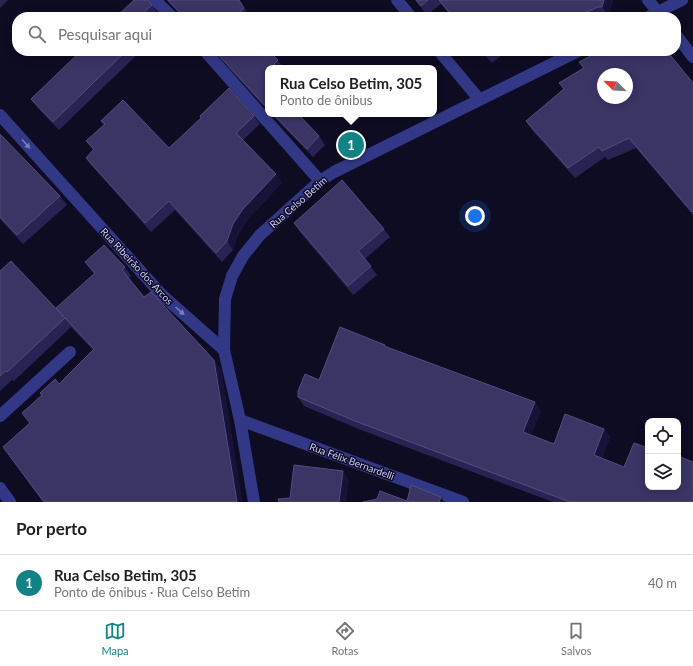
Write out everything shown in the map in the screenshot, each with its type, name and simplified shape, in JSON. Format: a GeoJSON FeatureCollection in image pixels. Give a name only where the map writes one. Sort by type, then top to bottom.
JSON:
{"type":"FeatureCollection","features":[{"type":"Feature","properties":{"kind":"street"},"geometry":{"type":"LineString","coordinates":[[155,0],[167,12]]}},
{"type":"Feature","properties":{"kind":"street"},"geometry":{"type":"LineString","coordinates":[[397,0],[407,12]]}},
{"type":"Feature","properties":{"kind":"street"},"geometry":{"type":"LineString","coordinates":[[648,0],[654,12]]}},
{"type":"Feature","properties":{"kind":"street"},"geometry":{"type":"LineString","coordinates":[[661,12],[682,0]]}},
{"type":"Feature","properties":{"kind":"street"},"geometry":{"type":"LineString","coordinates":[[681,41],[693,57]]}},
{"type":"Feature","properties":{"kind":"street"},"geometry":{"type":"LineString","coordinates":[[209,56],[320,181]]}},
{"type":"Feature","properties":{"kind":"street"},"geometry":{"type":"LineString","coordinates":[[443,56],[479,99]]}},
{"type":"Feature","properties":{"kind":"street","name":"Rua Celso Betim"},"geometry":{"type":"LineString","coordinates":[[224,350],[225,299],[232,276],[243,256],[260,235],[320,181],[334,172],[568,56]]}},
{"type":"Feature","properties":{"kind":"street","name":"Rua Ribeirão dos Arcos"},"geometry":{"type":"LineString","coordinates":[[0,115],[162,295],[224,350]]}},
{"type":"Feature","properties":{"kind":"street"},"geometry":{"type":"LineString","coordinates":[[224,350],[240,420],[254,502]]}},
{"type":"Feature","properties":{"kind":"street"},"geometry":{"type":"LineString","coordinates":[[0,416],[70,352]]}},
{"type":"Feature","properties":{"kind":"street","name":"Rua Félix Bernardelli"},"geometry":{"type":"LineString","coordinates":[[240,420],[463,502]]}},
{"type":"Feature","properties":{"kind":"street"},"geometry":{"type":"LineString","coordinates":[[0,488],[10,502]]}},
{"type":"Feature","properties":{"kind":"building"},"geometry":{"type":"Polygon","coordinates":[[[134,0],[148,0],[152,5],[144,12],[121,12],[134,0]]]}},
{"type":"Feature","properties":{"kind":"building"},"geometry":{"type":"Polygon","coordinates":[[[168,0],[239,0],[244,8],[240,12],[179,12],[168,0]]]}},
{"type":"Feature","properties":{"kind":"building"},"geometry":{"type":"Polygon","coordinates":[[[416,0],[428,0],[421,6],[416,0]]]}},
{"type":"Feature","properties":{"kind":"building"},"geometry":{"type":"Polygon","coordinates":[[[439,0],[604,0],[602,7],[598,7],[587,12],[449,12],[439,0]]]}},
{"type":"Feature","properties":{"kind":"building"},"geometry":{"type":"Polygon","coordinates":[[[76,56],[121,56],[53,122],[31,99],[76,56]]]}},
{"type":"Feature","properties":{"kind":"building"},"geometry":{"type":"Polygon","coordinates":[[[220,56],[274,56],[278,60],[274,64],[275,65],[265,65],[265,106],[220,56]]]}},
{"type":"Feature","properties":{"kind":"building"},"geometry":{"type":"Polygon","coordinates":[[[590,56],[671,56],[693,83],[693,211],[692,212],[629,138],[602,151],[599,147],[568,168],[526,121],[564,89],[559,83],[584,68],[579,62],[590,56]]]}},
{"type":"Feature","properties":{"kind":"building"},"geometry":{"type":"Polygon","coordinates":[[[229,88],[254,116],[236,133],[276,174],[243,209],[233,224],[227,241],[216,253],[169,201],[145,223],[86,158],[94,149],[86,141],[105,124],[101,121],[123,100],[169,148],[201,118],[200,116],[229,88]]]}},
{"type":"Feature","properties":{"kind":"building"},"geometry":{"type":"Polygon","coordinates":[[[276,117],[301,117],[319,136],[307,149],[276,117]]]}},
{"type":"Feature","properties":{"kind":"building"},"geometry":{"type":"Polygon","coordinates":[[[0,134],[60,196],[17,235],[0,217],[0,134]]]}},
{"type":"Feature","properties":{"kind":"building"},"geometry":{"type":"Polygon","coordinates":[[[342,180],[384,229],[358,251],[371,266],[348,286],[294,223],[342,180]]]}},
{"type":"Feature","properties":{"kind":"building"},"geometry":{"type":"Polygon","coordinates":[[[104,245],[125,267],[122,270],[144,297],[151,292],[214,360],[237,502],[44,502],[3,447],[30,423],[22,413],[42,395],[40,393],[55,379],[59,384],[94,349],[65,318],[7,372],[6,371],[0,376],[0,271],[11,261],[64,317],[56,308],[95,273],[85,262],[104,245]]]}},
{"type":"Feature","properties":{"kind":"building"},"geometry":{"type":"Polygon","coordinates":[[[340,327],[385,345],[384,346],[535,402],[523,432],[554,444],[565,414],[604,429],[594,455],[624,467],[634,443],[645,447],[645,490],[681,490],[681,457],[693,462],[693,502],[570,502],[355,421],[298,397],[298,391],[305,374],[319,380],[340,327]]]}},
{"type":"Feature","properties":{"kind":"building"},"geometry":{"type":"Polygon","coordinates":[[[294,465],[343,471],[339,502],[279,502],[278,499],[290,498],[294,465]]]}},
{"type":"Feature","properties":{"kind":"building"},"geometry":{"type":"Polygon","coordinates":[[[411,485],[441,497],[439,502],[363,502],[377,499],[380,491],[407,501],[411,485]]]}},
{"type":"Feature","properties":{"kind":"place","name":"Rua Celso Betim, 305"},"geometry":{"type":"Point","coordinates":[351,145]}}]}
